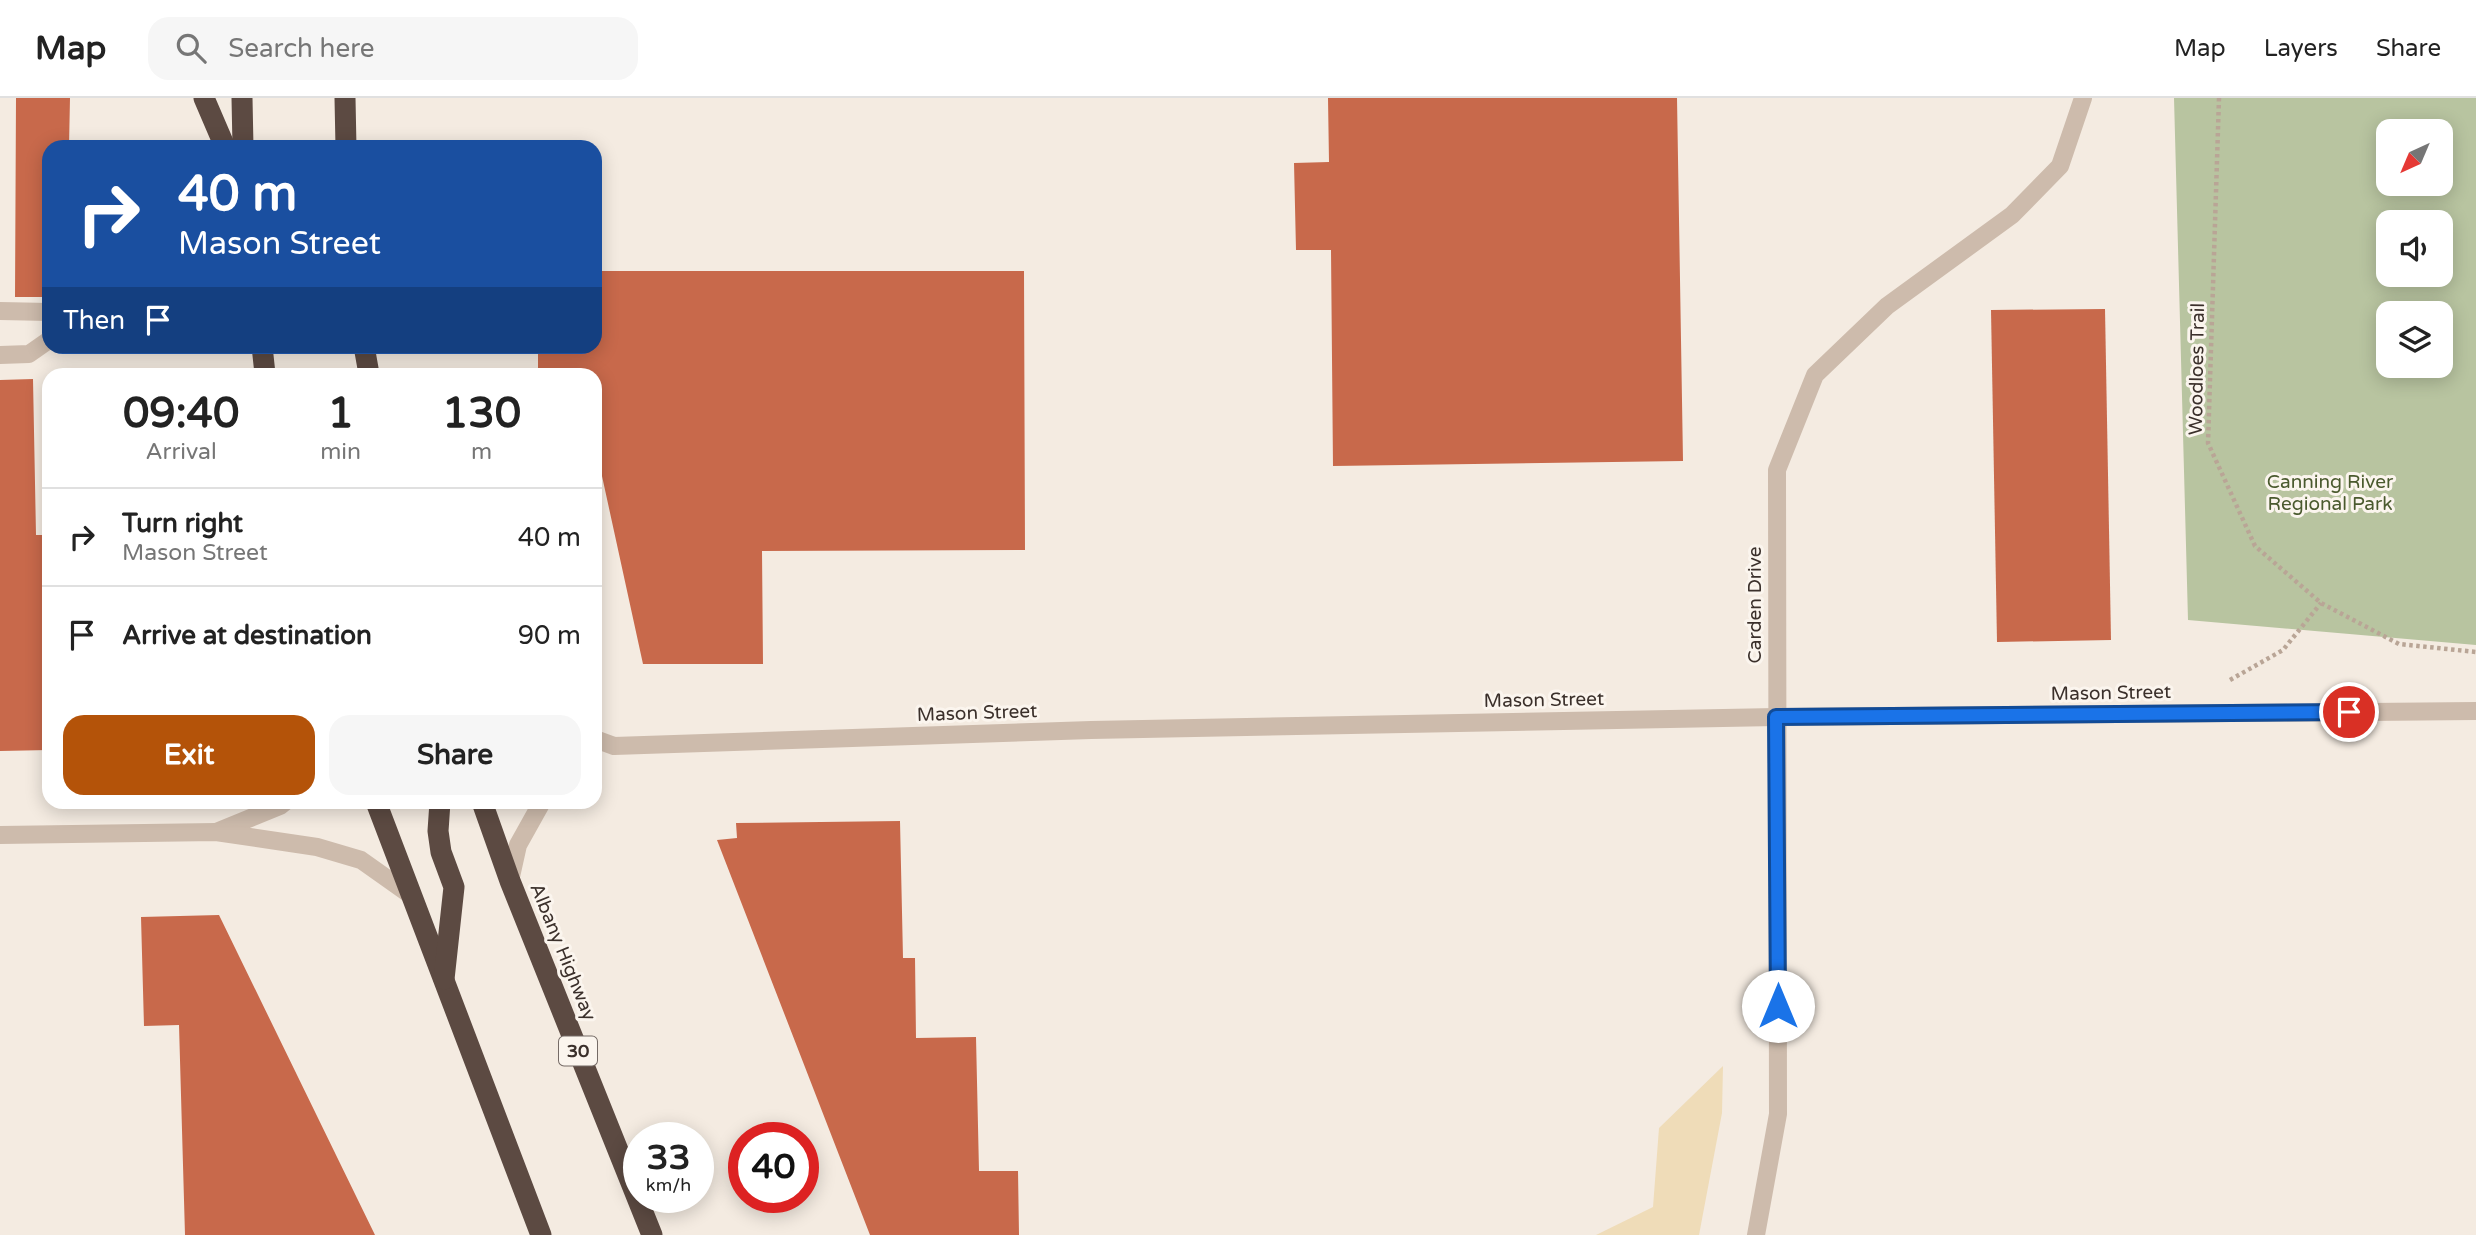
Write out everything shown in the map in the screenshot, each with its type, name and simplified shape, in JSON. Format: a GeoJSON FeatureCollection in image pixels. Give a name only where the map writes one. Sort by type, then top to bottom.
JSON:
{"type":"FeatureCollection","features":[{"type":"Feature","properties":{"kind":"highway"},"geometry":{"type":"LineString","coordinates":[[204,98],[222,140]]}},
{"type":"Feature","properties":{"kind":"highway"},"geometry":{"type":"LineString","coordinates":[[242,98],[243,140]]}},
{"type":"Feature","properties":{"kind":"highway"},"geometry":{"type":"LineString","coordinates":[[345,98],[346,140]]}},
{"type":"Feature","properties":{"kind":"highway"},"geometry":{"type":"LineString","coordinates":[[379,809],[541,1235]]}},
{"type":"Feature","properties":{"kind":"highway"},"geometry":{"type":"LineString","coordinates":[[440,809],[438,831],[441,852],[454,887],[444,984]]}},
{"type":"Feature","properties":{"kind":"highway","name":"Albany Highway"},"geometry":{"type":"LineString","coordinates":[[484,809],[510,881],[652,1235]]}},
{"type":"Feature","properties":{"kind":"street","name":"Carden Drive"},"geometry":{"type":"LineString","coordinates":[[1756,1235],[1778,1114],[1777,470],[1815,375],[1887,306],[2012,215],[2060,166],[2083,98]]}},
{"type":"Feature","properties":{"kind":"street"},"geometry":{"type":"LineString","coordinates":[[0,311],[42,312]]}},
{"type":"Feature","properties":{"kind":"street"},"geometry":{"type":"LineString","coordinates":[[0,355],[29,354],[42,345]]}},
{"type":"Feature","properties":{"kind":"street","name":"Mason Street"},"geometry":{"type":"LineString","coordinates":[[602,742],[614,746],[1103,730],[1776,717],[2476,711]]}},
{"type":"Feature","properties":{"kind":"street","name":"Mason Street"},"geometry":{"type":"LineString","coordinates":[[602,752],[614,746]]}},
{"type":"Feature","properties":{"kind":"street"},"geometry":{"type":"LineString","coordinates":[[216,832],[273,809]]}},
{"type":"Feature","properties":{"kind":"street"},"geometry":{"type":"LineString","coordinates":[[510,881],[518,845],[538,809]]}},
{"type":"Feature","properties":{"kind":"street"},"geometry":{"type":"LineString","coordinates":[[0,835],[216,832],[317,847],[361,860],[409,894]]}},
{"type":"Feature","properties":{"kind":"path","name":"Woodloes Trail"},"geometry":{"type":"LineString","coordinates":[[2220,98],[2208,443],[2255,546],[2321,603],[2399,644],[2476,652]]}},
{"type":"Feature","properties":{"kind":"path"},"geometry":{"type":"LineString","coordinates":[[2216,713],[2219,686],[2283,650],[2321,603]]}},
{"type":"Feature","properties":{"kind":"green space","name":"Canning River Regional Park"},"geometry":{"type":"Polygon","coordinates":[[[2174,98],[2476,98],[2476,645],[2188,620],[2174,98]]]}},
{"type":"Feature","properties":{"kind":"sand"},"geometry":{"type":"Polygon","coordinates":[[[1723,1066],[1722,1113],[1699,1235],[1596,1235],[1653,1207],[1659,1128],[1723,1066]]]}},
{"type":"Feature","properties":{"kind":"building"},"geometry":{"type":"Polygon","coordinates":[[[16,98],[70,98],[69,140],[42,140],[42,297],[15,297],[16,98]]]}},
{"type":"Feature","properties":{"kind":"building"},"geometry":{"type":"Polygon","coordinates":[[[1328,98],[1677,98],[1683,461],[1333,466],[1331,250],[1296,250],[1294,163],[1329,162],[1328,98]]]}},
{"type":"Feature","properties":{"kind":"building"},"geometry":{"type":"Polygon","coordinates":[[[602,271],[1024,271],[1025,550],[762,551],[763,664],[643,664],[602,476],[602,368],[538,368],[538,354],[602,354],[602,271]]]}},
{"type":"Feature","properties":{"kind":"building"},"geometry":{"type":"Polygon","coordinates":[[[2105,309],[2111,640],[1997,642],[1991,310],[2105,309]]]}},
{"type":"Feature","properties":{"kind":"building"},"geometry":{"type":"Polygon","coordinates":[[[33,379],[36,535],[42,535],[42,750],[0,751],[0,380],[33,379]]]}},
{"type":"Feature","properties":{"kind":"building"},"geometry":{"type":"Polygon","coordinates":[[[900,821],[903,958],[915,958],[916,1038],[976,1037],[979,1171],[1018,1171],[1019,1235],[870,1235],[717,840],[737,838],[736,823],[900,821]]]}},
{"type":"Feature","properties":{"kind":"building"},"geometry":{"type":"Polygon","coordinates":[[[219,915],[375,1235],[185,1235],[179,1025],[144,1026],[141,917],[219,915]]]}},
{"type":"Feature","properties":{"kind":"route"},"geometry":{"type":"LineString","coordinates":[[1778,1006],[1776,717],[2349,712]]}}]}
